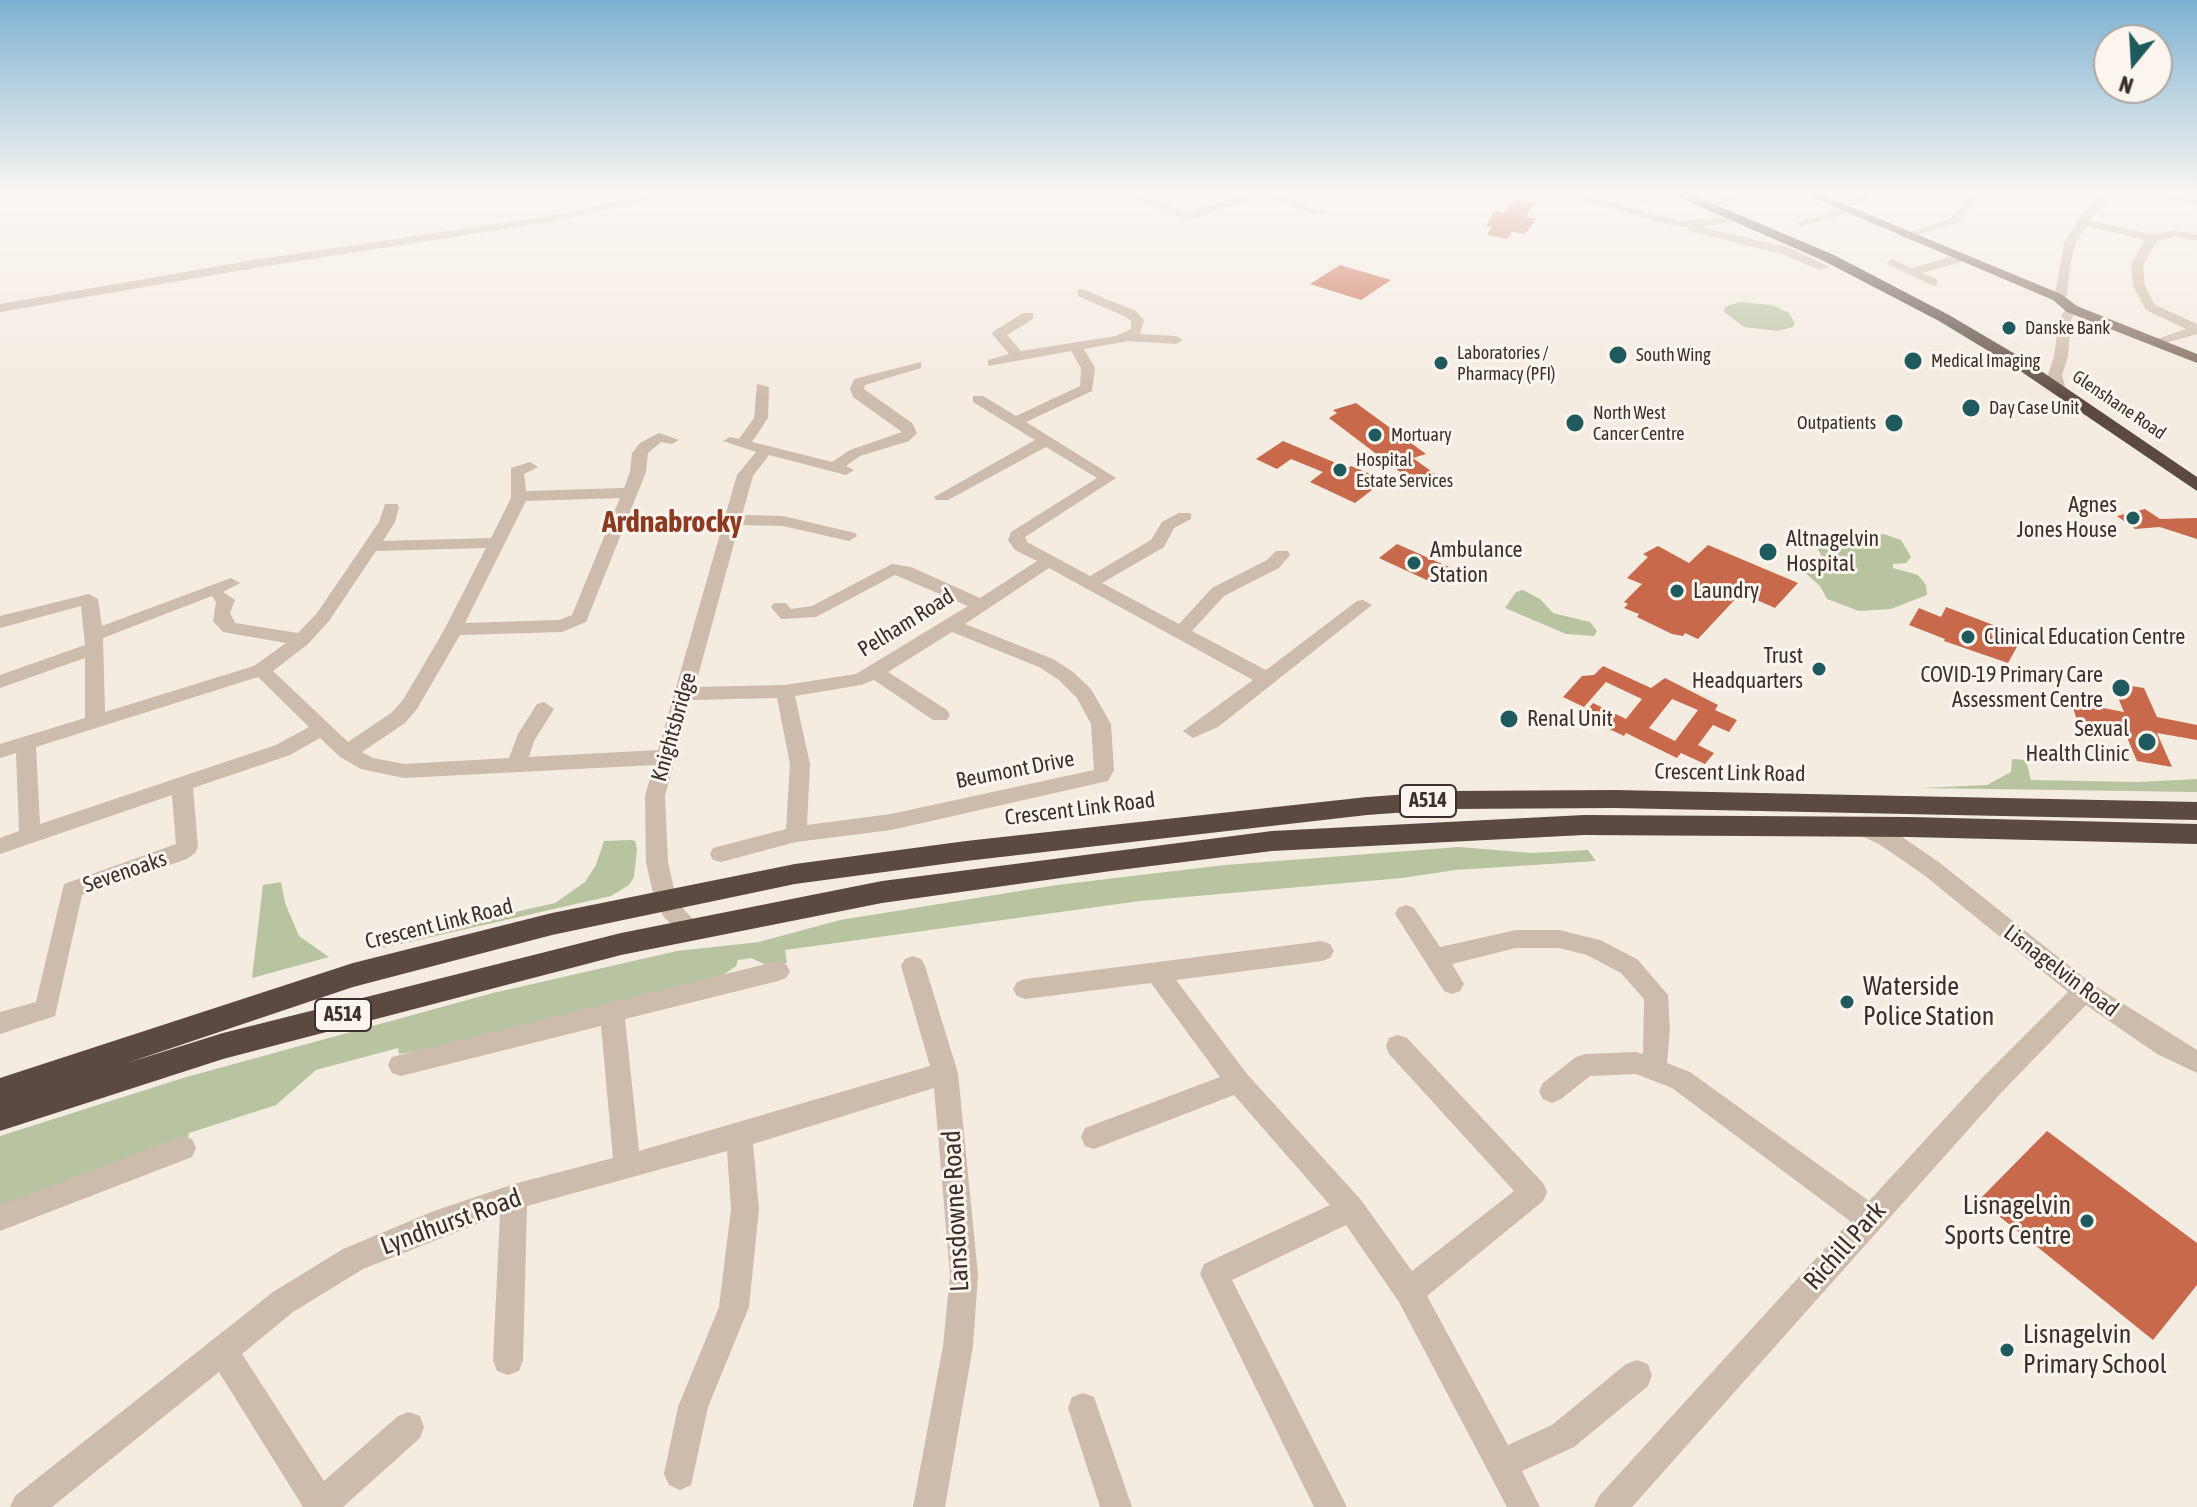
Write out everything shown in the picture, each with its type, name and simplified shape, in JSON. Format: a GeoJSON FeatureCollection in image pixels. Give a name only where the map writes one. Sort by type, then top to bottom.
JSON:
{"type":"FeatureCollection","features":[{"type":"Feature","properties":{"kind":"highway","name":"Glenshane Road"},"geometry":{"type":"LineString","coordinates":[[1830,261],[1887,287],[1983,340],[2197,485]]}},
{"type":"Feature","properties":{"kind":"highway","name":"Crescent Link Road"},"geometry":{"type":"LineString","coordinates":[[0,1092],[353,975],[605,911],[795,874],[904,859],[1382,804],[1462,800],[1615,799],[2197,811]]}},
{"type":"Feature","properties":{"kind":"highway","name":"A514"},"geometry":{"type":"LineString","coordinates":[[0,1117],[223,1046],[621,944],[882,892],[1272,841],[1584,825],[1909,827],[2197,834]]}},
{"type":"Feature","properties":{"kind":"main road"},"geometry":{"type":"LineString","coordinates":[[1969,261],[2057,297],[2072,309],[2197,359]]}},
{"type":"Feature","properties":{"kind":"street"},"geometry":{"type":"LineString","coordinates":[[0,308],[271,261]]}},
{"type":"Feature","properties":{"kind":"street"},"geometry":{"type":"LineString","coordinates":[[1811,261],[1824,267]]}},
{"type":"Feature","properties":{"kind":"street"},"geometry":{"type":"LineString","coordinates":[[1911,272],[1949,261]]}},
{"type":"Feature","properties":{"kind":"street"},"geometry":{"type":"LineString","coordinates":[[2057,297],[2061,296],[2065,261]]}},
{"type":"Feature","properties":{"kind":"street"},"geometry":{"type":"LineString","coordinates":[[2139,261],[2139,286],[2150,307],[2197,330]]}},
{"type":"Feature","properties":{"kind":"street"},"geometry":{"type":"LineString","coordinates":[[1892,263],[1933,282]]}},
{"type":"Feature","properties":{"kind":"street"},"geometry":{"type":"LineString","coordinates":[[1082,293],[1138,320],[1137,330],[1128,337]]}},
{"type":"Feature","properties":{"kind":"street"},"geometry":{"type":"LineString","coordinates":[[2059,390],[2055,375],[2065,320],[2072,309]]}},
{"type":"Feature","properties":{"kind":"street"},"geometry":{"type":"LineString","coordinates":[[1018,356],[999,334],[1028,316]]}},
{"type":"Feature","properties":{"kind":"street"},"geometry":{"type":"LineString","coordinates":[[2155,342],[2197,330]]}},
{"type":"Feature","properties":{"kind":"street"},"geometry":{"type":"LineString","coordinates":[[993,363],[1128,337],[1176,340]]}},
{"type":"Feature","properties":{"kind":"street"},"geometry":{"type":"LineString","coordinates":[[1016,421],[1087,388],[1088,368],[1076,348]]}},
{"type":"Feature","properties":{"kind":"street"},"geometry":{"type":"LineString","coordinates":[[762,385],[761,418],[736,442],[840,468],[842,458],[904,438],[910,433],[907,426],[865,400],[857,389],[859,382],[916,365]]}},
{"type":"Feature","properties":{"kind":"street"},"geometry":{"type":"LineString","coordinates":[[2034,373],[2057,366]]}},
{"type":"Feature","properties":{"kind":"street"},"geometry":{"type":"LineString","coordinates":[[978,399],[1108,478],[1017,535],[1016,540],[1021,546],[1265,678]]}},
{"type":"Feature","properties":{"kind":"street"},"geometry":{"type":"LineString","coordinates":[[453,629],[562,626],[574,623],[582,615],[645,446],[659,437],[672,440]]}},
{"type":"Feature","properties":{"kind":"street"},"geometry":{"type":"LineString","coordinates":[[942,497],[1047,440]]}},
{"type":"Feature","properties":{"kind":"street","name":"Knightsbridge"},"geometry":{"type":"LineString","coordinates":[[691,929],[671,910],[666,900],[658,872],[654,806],[664,757],[746,471],[765,450]]}},
{"type":"Feature","properties":{"kind":"street"},"geometry":{"type":"LineString","coordinates":[[347,752],[398,718],[410,704],[453,629],[520,496],[516,471],[530,467]]}},
{"type":"Feature","properties":{"kind":"street"},"geometry":{"type":"LineString","coordinates":[[520,496],[629,493]]}},
{"type":"Feature","properties":{"kind":"street"},"geometry":{"type":"LineString","coordinates":[[0,751],[261,670],[302,640],[323,617],[387,522],[391,507]]}},
{"type":"Feature","properties":{"kind":"street"},"geometry":{"type":"LineString","coordinates":[[1090,583],[1158,543],[1168,525],[1185,516]]}},
{"type":"Feature","properties":{"kind":"street"},"geometry":{"type":"LineString","coordinates":[[732,520],[783,521],[837,537]]}},
{"type":"Feature","properties":{"kind":"street"},"geometry":{"type":"LineString","coordinates":[[372,546],[495,543]]}},
{"type":"Feature","properties":{"kind":"street"},"geometry":{"type":"LineString","coordinates":[[1182,631],[1218,592],[1273,564],[1282,555]]}},
{"type":"Feature","properties":{"kind":"street","name":"Pelham Road"},"geometry":{"type":"LineString","coordinates":[[683,694],[785,691],[845,683],[875,672],[1047,562]]}},
{"type":"Feature","properties":{"kind":"street"},"geometry":{"type":"LineString","coordinates":[[780,607],[787,615],[816,611],[892,569],[905,571],[981,605]]}},
{"type":"Feature","properties":{"kind":"street"},"geometry":{"type":"LineString","coordinates":[[0,682],[225,590],[226,600],[221,613],[222,621],[229,628],[302,640]]}},
{"type":"Feature","properties":{"kind":"street"},"geometry":{"type":"LineString","coordinates":[[0,622],[89,599],[95,722]]}},
{"type":"Feature","properties":{"kind":"street"},"geometry":{"type":"LineString","coordinates":[[1193,731],[1211,722],[1265,678],[1280,671],[1328,630],[1352,617],[1363,605]]}},
{"type":"Feature","properties":{"kind":"street","name":"Beumont Drive"},"geometry":{"type":"LineString","coordinates":[[721,854],[796,834],[891,822],[1101,776],[1104,770],[1101,724],[1084,694],[1066,676],[1046,663],[973,636],[952,624]]}},
{"type":"Feature","properties":{"kind":"street"},"geometry":{"type":"LineString","coordinates":[[261,670],[347,752],[368,764],[404,771],[664,757]]}},
{"type":"Feature","properties":{"kind":"street"},"geometry":{"type":"LineString","coordinates":[[875,672],[940,715]]}},
{"type":"Feature","properties":{"kind":"street"},"geometry":{"type":"LineString","coordinates":[[785,691],[800,764],[796,834]]}},
{"type":"Feature","properties":{"kind":"street"},"geometry":{"type":"LineString","coordinates":[[516,766],[525,739],[540,720],[544,709]]}},
{"type":"Feature","properties":{"kind":"street"},"geometry":{"type":"LineString","coordinates":[[0,846],[283,750],[321,729]]}},
{"type":"Feature","properties":{"kind":"street"},"geometry":{"type":"LineString","coordinates":[[26,743],[30,836]]}},
{"type":"Feature","properties":{"kind":"street","name":"Sevenoaks"},"geometry":{"type":"LineString","coordinates":[[0,1023],[46,1009],[72,890],[179,853],[187,847],[182,785]]}},
{"type":"Feature","properties":{"kind":"street","name":"Lisnagelvin Road"},"geometry":{"type":"LineString","coordinates":[[1874,803],[1909,827],[1932,869]]}},
{"type":"Feature","properties":{"kind":"street","name":"Lisnagelvin Road"},"geometry":{"type":"LineString","coordinates":[[1862,827],[1887,838],[1932,869],[2084,991],[2166,1046],[2197,1062]]}},
{"type":"Feature","properties":{"kind":"street"},"geometry":{"type":"LineString","coordinates":[[1406,914],[1452,984]]}},
{"type":"Feature","properties":{"kind":"street"},"geometry":{"type":"LineString","coordinates":[[1435,958],[1516,939],[1559,939],[1592,947],[1611,956],[1629,966],[1656,995],[1658,1029],[1654,1070]]}},
{"type":"Feature","properties":{"kind":"street"},"geometry":{"type":"LineString","coordinates":[[1025,989],[1322,951]]}},
{"type":"Feature","properties":{"kind":"street","name":"Lansdowne Road"},"geometry":{"type":"LineString","coordinates":[[913,966],[945,1073],[964,1275],[958,1346],[929,1507]]}},
{"type":"Feature","properties":{"kind":"street"},"geometry":{"type":"LineString","coordinates":[[401,1065],[778,971]]}},
{"type":"Feature","properties":{"kind":"street"},"geometry":{"type":"LineString","coordinates":[[1157,973],[1238,1082],[1351,1209],[1409,1292],[1524,1507]]}},
{"type":"Feature","properties":{"kind":"street","name":"Richill Park"},"geometry":{"type":"LineString","coordinates":[[1610,1507],[1991,1086],[2084,991]]}},
{"type":"Feature","properties":{"kind":"street"},"geometry":{"type":"LineString","coordinates":[[612,1011],[627,1167]]}},
{"type":"Feature","properties":{"kind":"street"},"geometry":{"type":"LineString","coordinates":[[1398,1046],[1533,1192],[1409,1292]]}},
{"type":"Feature","properties":{"kind":"street"},"geometry":{"type":"LineString","coordinates":[[1552,1091],[1585,1065],[1636,1063],[1681,1080],[1870,1219]]}},
{"type":"Feature","properties":{"kind":"street","name":"Lyndhurst Road"},"geometry":{"type":"LineString","coordinates":[[26,1507],[283,1302],[353,1259],[434,1225],[514,1197],[739,1136],[945,1073]]}},
{"type":"Feature","properties":{"kind":"street"},"geometry":{"type":"LineString","coordinates":[[1094,1137],[1238,1082]]}},
{"type":"Feature","properties":{"kind":"street"},"geometry":{"type":"LineString","coordinates":[[680,1474],[693,1407],[734,1307],[745,1209],[739,1136]]}},
{"type":"Feature","properties":{"kind":"street"},"geometry":{"type":"LineString","coordinates":[[0,1218],[183,1148]]}},
{"type":"Feature","properties":{"kind":"street"},"geometry":{"type":"LineString","coordinates":[[508,1360],[514,1197]]}},
{"type":"Feature","properties":{"kind":"street"},"geometry":{"type":"LineString","coordinates":[[1331,1507],[1214,1274],[1351,1209]]}},
{"type":"Feature","properties":{"kind":"street"},"geometry":{"type":"LineString","coordinates":[[223,1351],[320,1506],[409,1427]]}},
{"type":"Feature","properties":{"kind":"street"},"geometry":{"type":"LineString","coordinates":[[1501,1464],[1563,1436],[1637,1375]]}},
{"type":"Feature","properties":{"kind":"street"},"geometry":{"type":"LineString","coordinates":[[1083,1408],[1116,1507]]}},
{"type":"Feature","properties":{"kind":"green space"},"geometry":{"type":"Polygon","coordinates":[[[1739,302],[1772,305],[1789,313],[1795,323],[1793,327],[1778,331],[1744,327],[1724,312],[1725,307],[1739,302]]]}},
{"type":"Feature","properties":{"kind":"green space"},"geometry":{"type":"Polygon","coordinates":[[[1884,534],[1901,540],[1911,557],[1906,563],[1893,564],[1893,568],[1918,575],[1926,585],[1927,595],[1891,609],[1859,611],[1827,599],[1820,586],[1789,559],[1790,556],[1815,563],[1823,560],[1816,544],[1884,534]]]}},
{"type":"Feature","properties":{"kind":"green space"},"geometry":{"type":"Polygon","coordinates":[[[1523,590],[1540,599],[1553,613],[1590,622],[1597,631],[1594,636],[1566,634],[1505,608],[1516,592],[1523,590]]]}},
{"type":"Feature","properties":{"kind":"green space"},"geometry":{"type":"Polygon","coordinates":[[[2012,759],[2026,760],[2031,780],[2139,782],[2197,779],[2197,792],[1920,788],[1987,785],[2011,772],[2012,759]]]}},
{"type":"Feature","properties":{"kind":"green space"},"geometry":{"type":"Polygon","coordinates":[[[631,840],[635,841],[637,849],[634,877],[629,885],[611,896],[383,948],[374,944],[555,903],[585,882],[596,865],[604,841],[631,840]]]}},
{"type":"Feature","properties":{"kind":"green space"},"geometry":{"type":"Polygon","coordinates":[[[1459,847],[1532,853],[1588,850],[1596,861],[1455,870],[1402,878],[1140,901],[785,950],[787,963],[766,965],[751,958],[738,960],[736,966],[720,977],[463,1044],[399,1054],[398,1048],[316,1070],[276,1105],[189,1133],[188,1139],[0,1212],[0,1136],[183,1078],[493,993],[677,951],[759,942],[840,920],[1057,885],[1225,865],[1459,847]]]}},
{"type":"Feature","properties":{"kind":"green space"},"geometry":{"type":"Polygon","coordinates":[[[281,882],[285,903],[299,936],[329,957],[252,978],[263,885],[281,882]]]}},
{"type":"Feature","properties":{"kind":"building"},"geometry":{"type":"Polygon","coordinates":[[[1340,265],[1391,280],[1361,300],[1310,284],[1340,265]]]}},
{"type":"Feature","properties":{"kind":"building","name":"Mortuary"},"geometry":{"type":"Polygon","coordinates":[[[1356,403],[1426,454],[1413,458],[1435,474],[1412,481],[1329,418],[1337,413],[1333,410],[1356,403]]]}},
{"type":"Feature","properties":{"kind":"building","name":"Hospital Estate Services"},"geometry":{"type":"Polygon","coordinates":[[[1283,441],[1385,480],[1355,503],[1310,482],[1323,472],[1291,459],[1277,469],[1256,459],[1283,441]]]}},
{"type":"Feature","properties":{"kind":"building"},"geometry":{"type":"Polygon","coordinates":[[[2145,509],[2160,519],[2197,518],[2197,539],[2160,527],[2135,529],[2117,516],[2145,509]]]}},
{"type":"Feature","properties":{"kind":"building","name":"Ambulance Station"},"geometry":{"type":"Polygon","coordinates":[[[1397,544],[1449,567],[1431,582],[1379,558],[1397,544]]]}},
{"type":"Feature","properties":{"kind":"building","name":"Laundry"},"geometry":{"type":"Polygon","coordinates":[[[1708,545],[1798,583],[1775,608],[1741,593],[1698,639],[1685,633],[1683,636],[1672,634],[1624,608],[1628,604],[1624,602],[1642,584],[1627,578],[1648,557],[1643,554],[1658,546],[1689,563],[1708,545]]]}},
{"type":"Feature","properties":{"kind":"building","name":"Clinical Education Centre"},"geometry":{"type":"Polygon","coordinates":[[[1946,607],[1996,626],[1991,635],[2018,645],[2008,663],[1909,625],[1919,608],[1941,617],[1946,607]]]}},
{"type":"Feature","properties":{"kind":"building"},"geometry":{"type":"Polygon","coordinates":[[[1603,666],[1651,688],[1665,678],[1718,705],[1715,710],[1737,720],[1729,732],[1713,725],[1698,745],[1714,753],[1705,764],[1681,753],[1677,758],[1582,716],[1593,703],[1626,719],[1642,699],[1606,682],[1584,707],[1563,697],[1582,676],[1594,675],[1603,666]],[[1672,699],[1649,728],[1675,741],[1698,710],[1672,699]]]}},
{"type":"Feature","properties":{"kind":"building"},"geometry":{"type":"Polygon","coordinates":[[[2112,683],[2144,688],[2157,717],[2197,725],[2197,740],[2157,733],[2172,767],[2137,761],[2123,728],[2077,720],[2071,702],[2124,712],[2112,683]]]}},
{"type":"Feature","properties":{"kind":"building","name":"Lisnagelvin Sports Centre"},"geometry":{"type":"Polygon","coordinates":[[[2047,1131],[2197,1243],[2197,1285],[2153,1340],[1979,1200],[2047,1131]]]}},
{"type":"Feature","properties":{"kind":"place","name":"Danske Bank"},"geometry":{"type":"Point","coordinates":[2009,328]}},
{"type":"Feature","properties":{"kind":"place","name":"South Wing"},"geometry":{"type":"Point","coordinates":[1618,355]}},
{"type":"Feature","properties":{"kind":"place","name":"Medical Imaging"},"geometry":{"type":"Point","coordinates":[1913,361]}},
{"type":"Feature","properties":{"kind":"place","name":"Laboratories / Pharmacy (PFI)"},"geometry":{"type":"Point","coordinates":[1441,363]}},
{"type":"Feature","properties":{"kind":"place","name":"Day Case Unit"},"geometry":{"type":"Point","coordinates":[1971,408]}},
{"type":"Feature","properties":{"kind":"place","name":"North West Cancer Centre"},"geometry":{"type":"Point","coordinates":[1575,423]}},
{"type":"Feature","properties":{"kind":"place","name":"Outpatients"},"geometry":{"type":"Point","coordinates":[1894,423]}},
{"type":"Feature","properties":{"kind":"place","name":"Mortuary"},"geometry":{"type":"Point","coordinates":[1375,435]}},
{"type":"Feature","properties":{"kind":"place","name":"Hospital Estate Services"},"geometry":{"type":"Point","coordinates":[1340,470]}},
{"type":"Feature","properties":{"kind":"place","name":"Agnes Jones House"},"geometry":{"type":"Point","coordinates":[2133,518]}},
{"type":"Feature","properties":{"kind":"place","name":"Altnagelvin Hospital"},"geometry":{"type":"Point","coordinates":[1768,552]}},
{"type":"Feature","properties":{"kind":"place","name":"Ambulance Station"},"geometry":{"type":"Point","coordinates":[1414,563]}},
{"type":"Feature","properties":{"kind":"place","name":"Laundry"},"geometry":{"type":"Point","coordinates":[1677,591]}},
{"type":"Feature","properties":{"kind":"place","name":"Clinical Education Centre"},"geometry":{"type":"Point","coordinates":[1968,637]}},
{"type":"Feature","properties":{"kind":"place","name":"Trust Headquarters"},"geometry":{"type":"Point","coordinates":[1819,669]}},
{"type":"Feature","properties":{"kind":"place","name":"COVID-19 Primary Care Assessment Centre"},"geometry":{"type":"Point","coordinates":[2121,688]}},
{"type":"Feature","properties":{"kind":"place","name":"Renal Unit"},"geometry":{"type":"Point","coordinates":[1509,719]}},
{"type":"Feature","properties":{"kind":"place","name":"Sexual Health Clinic"},"geometry":{"type":"Point","coordinates":[2147,742]}},
{"type":"Feature","properties":{"kind":"place","name":"Waterside Police Station"},"geometry":{"type":"Point","coordinates":[1847,1002]}},
{"type":"Feature","properties":{"kind":"place","name":"Lisnagelvin Sports Centre"},"geometry":{"type":"Point","coordinates":[2087,1221]}},
{"type":"Feature","properties":{"kind":"place","name":"Lisnagelvin Primary School"},"geometry":{"type":"Point","coordinates":[2007,1350]}},
{"type":"Feature","properties":{"kind":"district","name":"Ardnabrocky"},"geometry":{"type":"Point","coordinates":[672,523]}}]}
